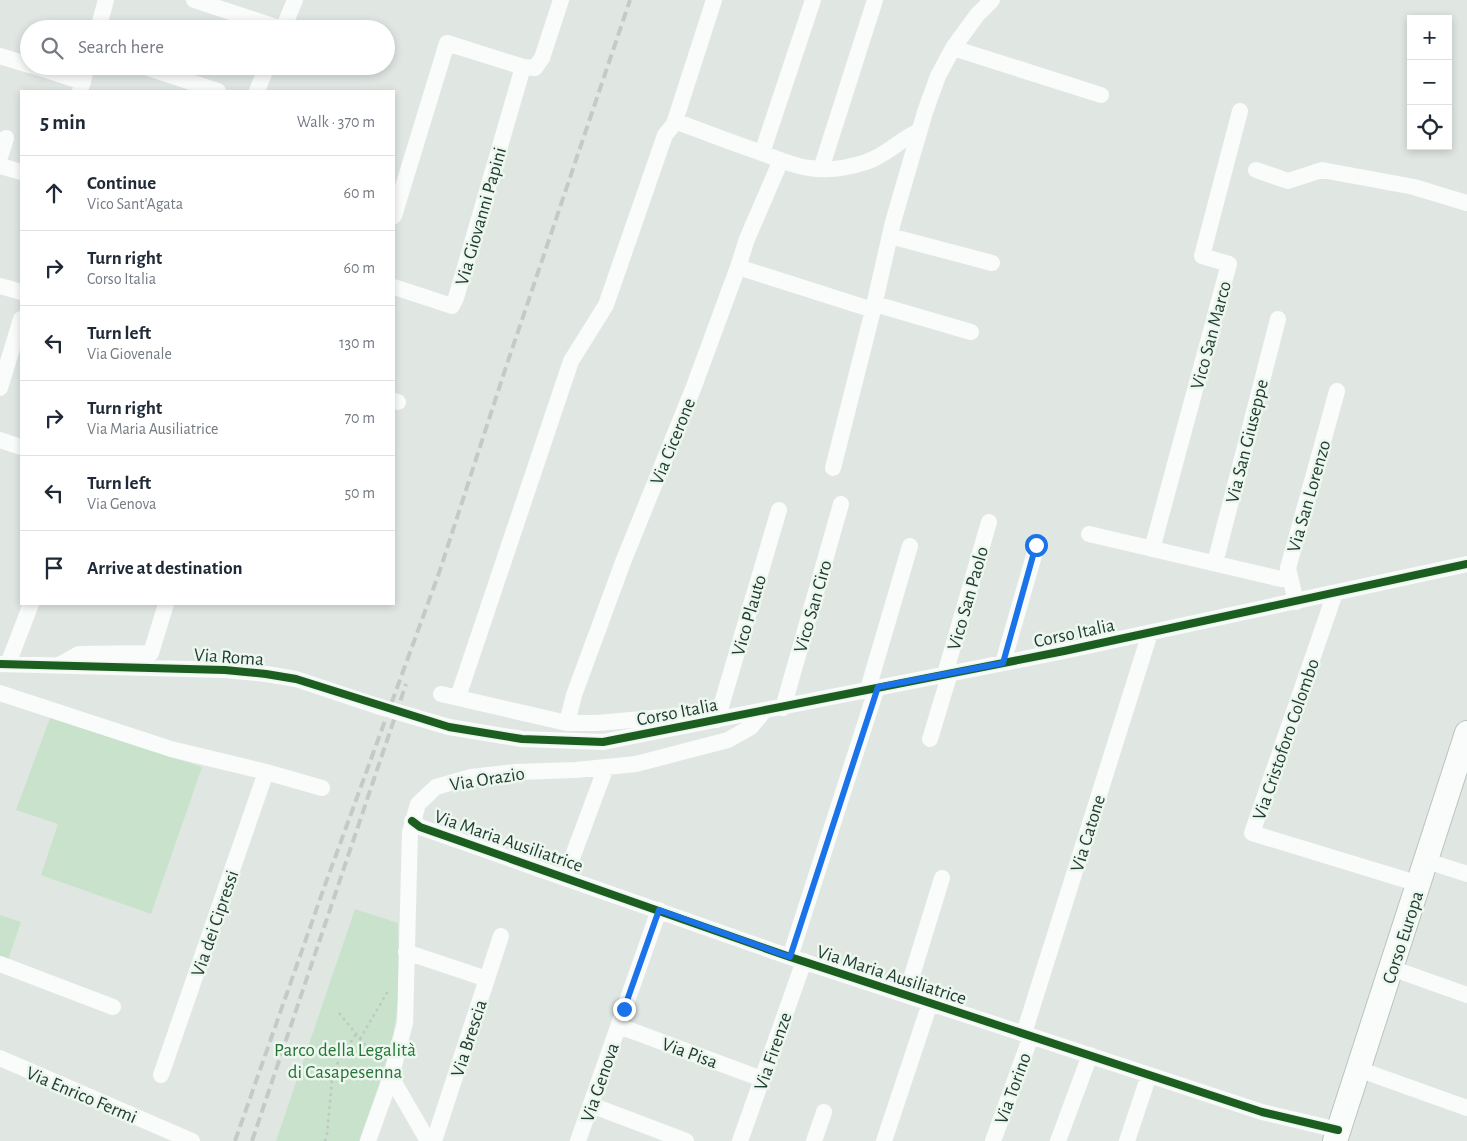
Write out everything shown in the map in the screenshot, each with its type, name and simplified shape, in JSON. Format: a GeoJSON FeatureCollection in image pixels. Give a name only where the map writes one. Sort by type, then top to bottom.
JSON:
{"type":"FeatureCollection","features":[{"type":"Feature","properties":{"kind":"street"},"geometry":{"type":"LineString","coordinates":[[100,20],[106,0]]}},
{"type":"Feature","properties":{"kind":"street"},"geometry":{"type":"LineString","coordinates":[[194,0],[255,20]]}},
{"type":"Feature","properties":{"kind":"street"},"geometry":{"type":"LineString","coordinates":[[287,20],[295,0]]}},
{"type":"Feature","properties":{"kind":"street"},"geometry":{"type":"LineString","coordinates":[[395,213],[447,43],[529,68],[542,58],[561,0]]}},
{"type":"Feature","properties":{"kind":"street"},"geometry":{"type":"LineString","coordinates":[[458,697],[571,361],[606,304],[666,135],[675,121],[714,0]]}},
{"type":"Feature","properties":{"kind":"street"},"geometry":{"type":"LineString","coordinates":[[762,153],[813,0]]}},
{"type":"Feature","properties":{"kind":"street"},"geometry":{"type":"LineString","coordinates":[[821,169],[875,0]]}},
{"type":"Feature","properties":{"kind":"street"},"geometry":{"type":"LineString","coordinates":[[833,468],[890,236],[919,131],[938,76],[953,48],[992,0]]}},
{"type":"Feature","properties":{"kind":"street"},"geometry":{"type":"LineString","coordinates":[[953,48],[1101,95]]}},
{"type":"Feature","properties":{"kind":"street"},"geometry":{"type":"LineString","coordinates":[[0,56],[20,62]]}},
{"type":"Feature","properties":{"kind":"street","name":"Via Giovanni Papini"},"geometry":{"type":"LineString","coordinates":[[395,286],[452,306],[529,68]]}},
{"type":"Feature","properties":{"kind":"street"},"geometry":{"type":"LineString","coordinates":[[65,75],[83,80]]}},
{"type":"Feature","properties":{"kind":"street"},"geometry":{"type":"LineString","coordinates":[[169,75],[215,90]]}},
{"type":"Feature","properties":{"kind":"street"},"geometry":{"type":"LineString","coordinates":[[257,90],[263,75]]}},
{"type":"Feature","properties":{"kind":"street","name":"Vico San Marco"},"geometry":{"type":"LineString","coordinates":[[1152,549],[1230,264],[1202,256],[1240,111]]}},
{"type":"Feature","properties":{"kind":"street"},"geometry":{"type":"LineString","coordinates":[[675,121],[781,160],[808,168],[821,169],[847,167],[868,162],[919,131]]}},
{"type":"Feature","properties":{"kind":"street"},"geometry":{"type":"LineString","coordinates":[[0,157],[6,138]]}},
{"type":"Feature","properties":{"kind":"street","name":"Via Cicerone"},"geometry":{"type":"LineString","coordinates":[[567,723],[574,695],[624,562],[693,389],[747,239],[781,160]]}},
{"type":"Feature","properties":{"kind":"street"},"geometry":{"type":"LineString","coordinates":[[0,166],[20,172]]}},
{"type":"Feature","properties":{"kind":"street"},"geometry":{"type":"LineString","coordinates":[[1256,170],[1288,180],[1322,170],[1414,187],[1467,203]]}},
{"type":"Feature","properties":{"kind":"street"},"geometry":{"type":"LineString","coordinates":[[890,236],[992,264]]}},
{"type":"Feature","properties":{"kind":"street"},"geometry":{"type":"LineString","coordinates":[[738,267],[874,307],[971,332]]}},
{"type":"Feature","properties":{"kind":"street"},"geometry":{"type":"LineString","coordinates":[[0,286],[20,292]]}},
{"type":"Feature","properties":{"kind":"street","name":"Via San Giuseppe"},"geometry":{"type":"LineString","coordinates":[[1215,564],[1278,319]]}},
{"type":"Feature","properties":{"kind":"street"},"geometry":{"type":"LineString","coordinates":[[0,388],[18,340],[20,327]]}},
{"type":"Feature","properties":{"kind":"street","name":"Via San Lorenzo"},"geometry":{"type":"LineString","coordinates":[[1296,602],[1288,568],[1337,391]]}},
{"type":"Feature","properties":{"kind":"street"},"geometry":{"type":"LineString","coordinates":[[0,440],[20,448]]}},
{"type":"Feature","properties":{"kind":"street","name":"Vico San Ciro"},"geometry":{"type":"LineString","coordinates":[[784,708],[842,504]]}},
{"type":"Feature","properties":{"kind":"street","name":"Vico Plauto"},"geometry":{"type":"LineString","coordinates":[[714,721],[779,510]]}},
{"type":"Feature","properties":{"kind":"street","name":"Vico San Paolo"},"geometry":{"type":"LineString","coordinates":[[930,739],[988,522]]}},
{"type":"Feature","properties":{"kind":"street"},"geometry":{"type":"LineString","coordinates":[[1089,534],[1215,564],[1282,579],[1290,579]]}},
{"type":"Feature","properties":{"kind":"street"},"geometry":{"type":"LineString","coordinates":[[1003,663],[1036,545]]}},
{"type":"Feature","properties":{"kind":"street","name":"Via Firenze"},"geometry":{"type":"LineString","coordinates":[[740,1141],[762,1079],[797,959],[873,688],[910,546]]}},
{"type":"Feature","properties":{"kind":"street","name":"Corso Italia"},"geometry":{"type":"LineString","coordinates":[[449,727],[522,739],[603,742],[784,708],[873,688],[1150,633],[1467,564]]}},
{"type":"Feature","properties":{"kind":"street","name":"Via Cristoforo Colombo"},"geometry":{"type":"LineString","coordinates":[[1335,593],[1252,833],[1419,884]]}},
{"type":"Feature","properties":{"kind":"street"},"geometry":{"type":"LineString","coordinates":[[4,664],[31,605]]}},
{"type":"Feature","properties":{"kind":"street"},"geometry":{"type":"LineString","coordinates":[[58,666],[79,654],[150,653],[166,605]]}},
{"type":"Feature","properties":{"kind":"street","name":"Via Catone"},"geometry":{"type":"LineString","coordinates":[[1028,1035],[1150,633]]}},
{"type":"Feature","properties":{"kind":"street","name":"Via Roma"},"geometry":{"type":"LineString","coordinates":[[4,664],[226,670],[266,674],[296,679],[377,706],[449,727]]}},
{"type":"Feature","properties":{"kind":"street"},"geometry":{"type":"LineString","coordinates":[[0,693],[171,749],[322,788]]}},
{"type":"Feature","properties":{"kind":"street"},"geometry":{"type":"LineString","coordinates":[[441,694],[567,723],[597,724],[701,714],[714,721]]}},
{"type":"Feature","properties":{"kind":"street","name":"Via Orazio"},"geometry":{"type":"LineString","coordinates":[[368,1141],[391,1077],[405,1023],[410,832],[418,804],[436,787],[471,777],[636,764],[728,740],[750,727],[764,711]]}},
{"type":"Feature","properties":{"kind":"street","name":"Corso Europa"},"geometry":{"type":"LineString","coordinates":[[1337,1136],[1467,733]]}},
{"type":"Feature","properties":{"kind":"street"},"geometry":{"type":"LineString","coordinates":[[565,877],[606,767]]}},
{"type":"Feature","properties":{"kind":"street","name":"Via dei Cipressi"},"geometry":{"type":"LineString","coordinates":[[161,1075],[266,772]]}},
{"type":"Feature","properties":{"kind":"street","name":"Via Maria Ausiliatrice"},"geometry":{"type":"LineString","coordinates":[[412,821],[420,827],[797,959],[1337,1136]]}},
{"type":"Feature","properties":{"kind":"street"},"geometry":{"type":"LineString","coordinates":[[1427,861],[1467,874]]}},
{"type":"Feature","properties":{"kind":"street"},"geometry":{"type":"LineString","coordinates":[[906,995],[942,878]]}},
{"type":"Feature","properties":{"kind":"street","name":"Via Genova"},"geometry":{"type":"LineString","coordinates":[[578,1141],[659,910]]}},
{"type":"Feature","properties":{"kind":"street","name":"Via Brescia"},"geometry":{"type":"LineString","coordinates":[[434,1141],[501,936]]}},
{"type":"Feature","properties":{"kind":"street"},"geometry":{"type":"LineString","coordinates":[[406,952],[487,979]]}},
{"type":"Feature","properties":{"kind":"street"},"geometry":{"type":"LineString","coordinates":[[0,964],[113,1007]]}},
{"type":"Feature","properties":{"kind":"street"},"geometry":{"type":"LineString","coordinates":[[1391,968],[1467,995]]}},
{"type":"Feature","properties":{"kind":"street"},"geometry":{"type":"LineString","coordinates":[[884,1141],[930,1003]]}},
{"type":"Feature","properties":{"kind":"street","name":"Via Pisa"},"geometry":{"type":"LineString","coordinates":[[619,1026],[762,1079]]}},
{"type":"Feature","properties":{"kind":"street","name":"Via Torino"},"geometry":{"type":"LineString","coordinates":[[993,1141],[1028,1035]]}},
{"type":"Feature","properties":{"kind":"street"},"geometry":{"type":"LineString","coordinates":[[1058,1141],[1090,1055]]}},
{"type":"Feature","properties":{"kind":"street","name":"Via Enrico Fermi"},"geometry":{"type":"LineString","coordinates":[[0,1058],[192,1141]]}},
{"type":"Feature","properties":{"kind":"street"},"geometry":{"type":"LineString","coordinates":[[1358,1069],[1467,1108]]}},
{"type":"Feature","properties":{"kind":"street"},"geometry":{"type":"LineString","coordinates":[[1127,1141],[1149,1075]]}},
{"type":"Feature","properties":{"kind":"street"},"geometry":{"type":"LineString","coordinates":[[391,1077],[428,1141]]}},
{"type":"Feature","properties":{"kind":"street"},"geometry":{"type":"LineString","coordinates":[[591,1105],[686,1141]]}},
{"type":"Feature","properties":{"kind":"street"},"geometry":{"type":"LineString","coordinates":[[814,1141],[824,1112]]}},
{"type":"Feature","properties":{"kind":"path"},"geometry":{"type":"LineString","coordinates":[[360,1039],[388,991]]}},
{"type":"Feature","properties":{"kind":"path"},"geometry":{"type":"LineString","coordinates":[[339,1013],[391,1077]]}},
{"type":"Feature","properties":{"kind":"path"},"geometry":{"type":"LineString","coordinates":[[325,1141],[332,1081],[338,1062],[356,1034]]}},
{"type":"Feature","properties":{"kind":"green space"},"geometry":{"type":"Polygon","coordinates":[[[50,718],[202,767],[151,914],[41,875],[58,824],[16,810],[50,718]]]}},
{"type":"Feature","properties":{"kind":"green space","name":"Parco della Legalità di Casapesenna"},"geometry":{"type":"Polygon","coordinates":[[[355,909],[398,923],[399,993],[397,1012],[389,1050],[378,1086],[359,1141],[276,1141],[355,909]]]}},
{"type":"Feature","properties":{"kind":"green space"},"geometry":{"type":"Polygon","coordinates":[[[0,915],[21,922],[8,960],[0,957],[0,915]]]}},
{"type":"Feature","properties":{"kind":"railway"},"geometry":{"type":"LineString","coordinates":[[235,1141],[325,885],[439,573],[505,370],[630,0]]}},
{"type":"Feature","properties":{"kind":"railway"},"geometry":{"type":"LineString","coordinates":[[252,1141],[406,684]]}},
{"type":"Feature","properties":{"kind":"cycle path"},"geometry":{"type":"LineString","coordinates":[[0,664],[225,670],[266,674],[296,679],[449,727],[522,739],[603,742],[1064,651],[1467,564]]}},
{"type":"Feature","properties":{"kind":"cycle path"},"geometry":{"type":"LineString","coordinates":[[412,821],[420,827],[790,957],[1262,1112],[1338,1130]]}},
{"type":"Feature","properties":{"kind":"route"},"geometry":{"type":"LineString","coordinates":[[624,1009],[659,910],[790,957],[878,687],[1003,663],[1036,545]]}}]}
